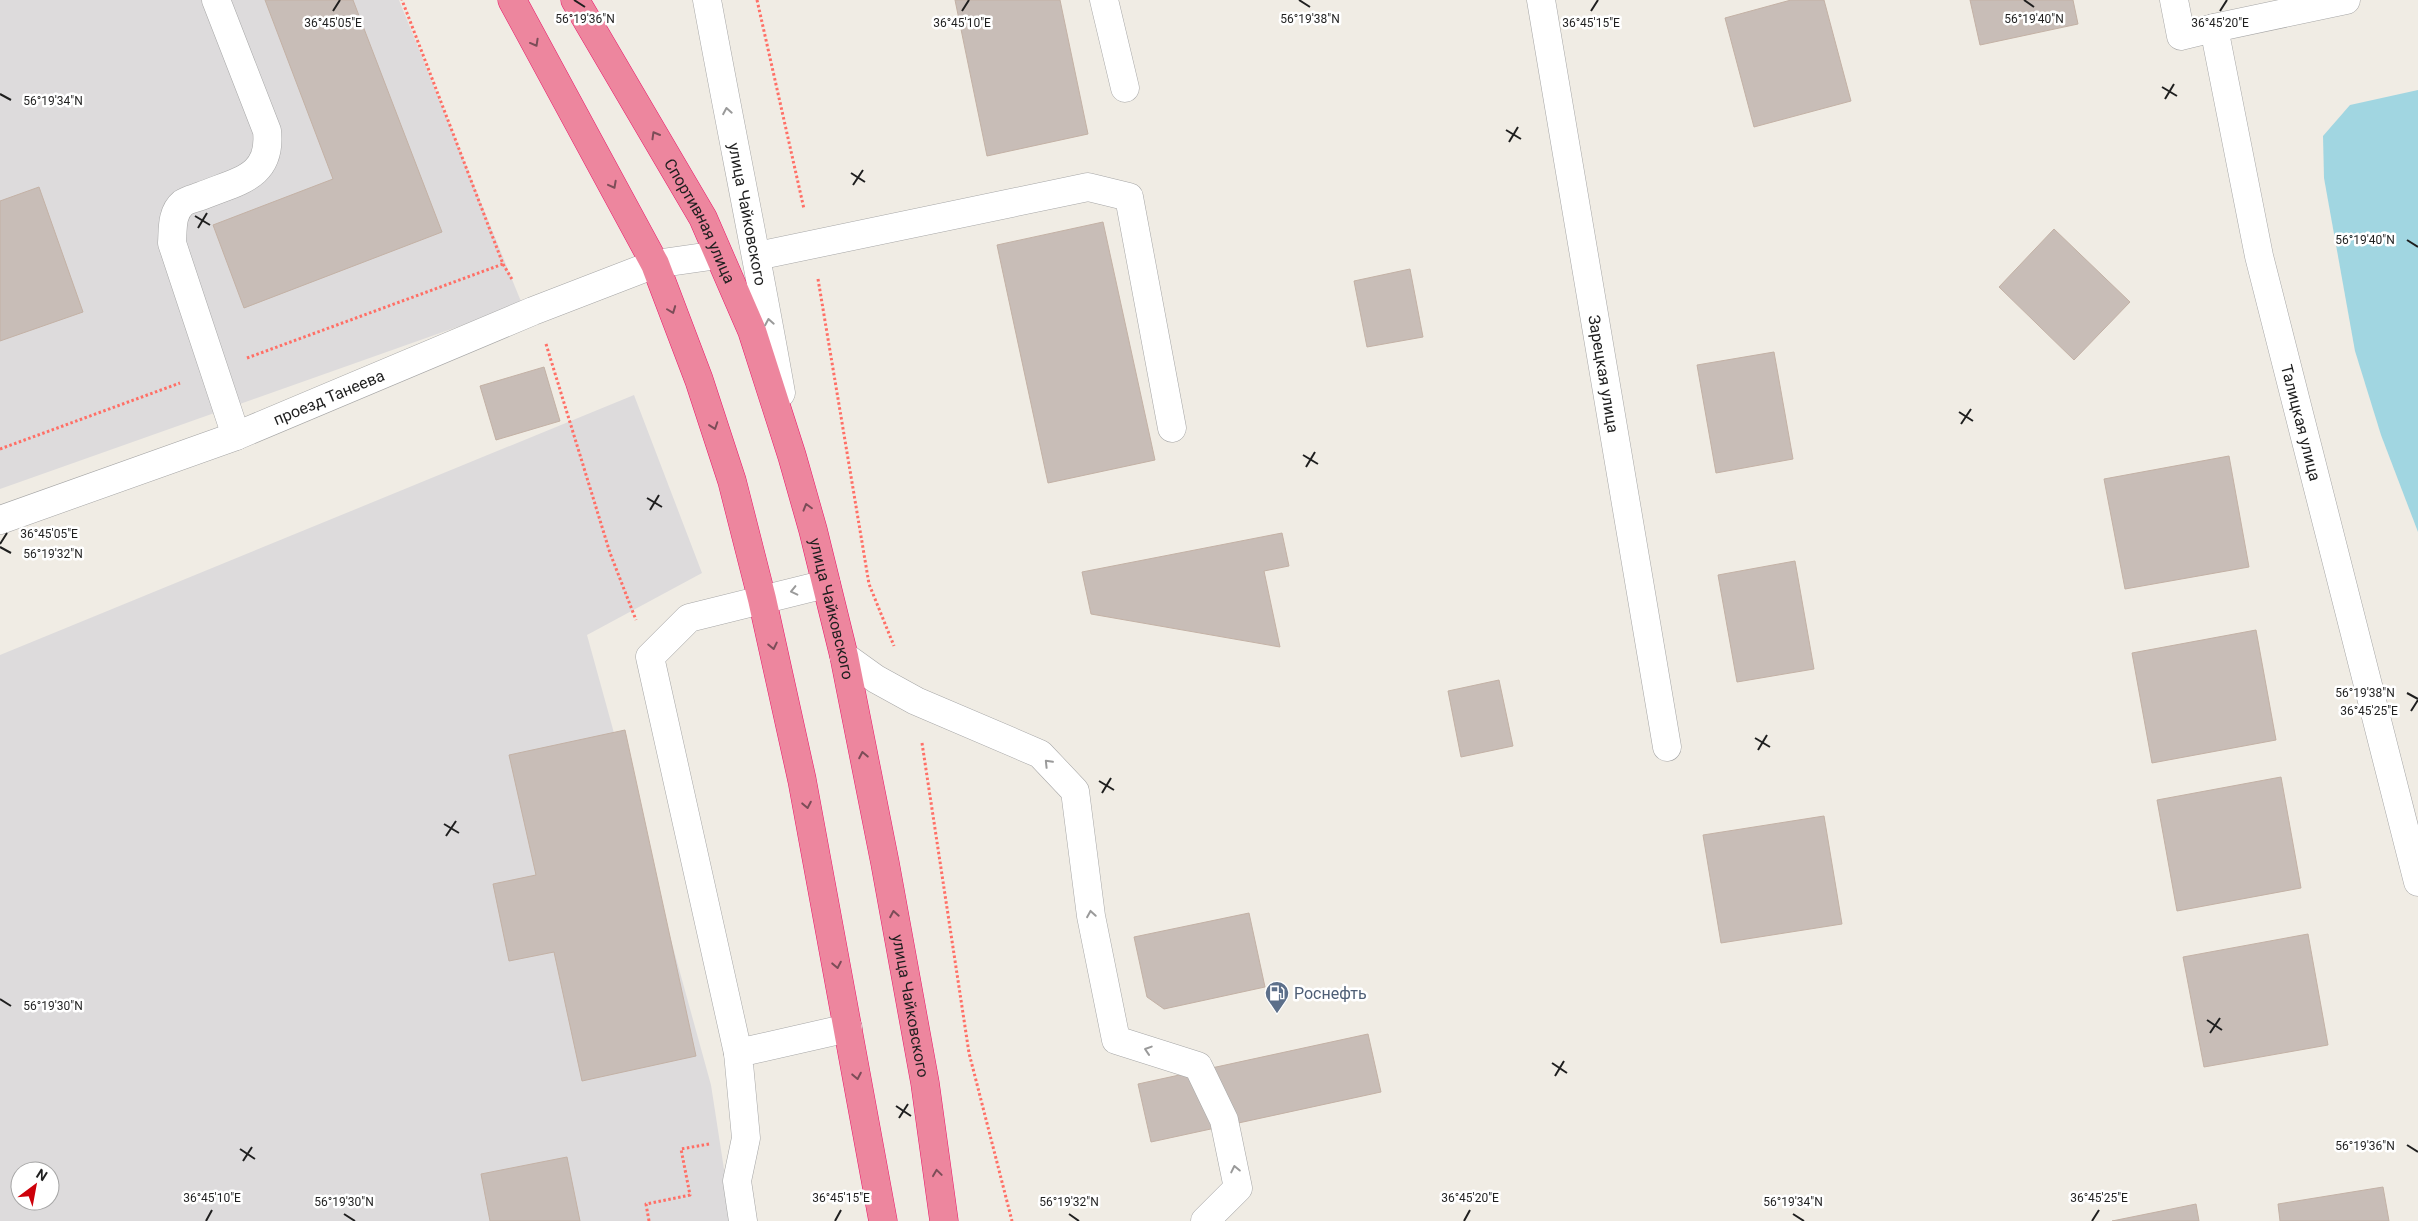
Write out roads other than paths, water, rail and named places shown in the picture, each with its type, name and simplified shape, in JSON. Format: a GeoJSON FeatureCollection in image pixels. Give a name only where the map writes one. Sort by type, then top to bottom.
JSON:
{"type":"FeatureCollection","features":[{"type":"Feature","properties":{"kind":"highway"},"geometry":{"type":"LineString","coordinates":[[512,0],[655,264],[699,380],[732,481],[762,599],[802,780],[883,1221]]}},
{"type":"Feature","properties":{"kind":"highway","name":"Спортивная улица"},"geometry":{"type":"LineString","coordinates":[[575,0],[702,218],[752,332],[792,456]]}},
{"type":"Feature","properties":{"kind":"highway","name":"улица Чайковского"},"geometry":{"type":"LineString","coordinates":[[792,456],[844,656],[885,863],[925,1083],[944,1221]]}},
{"type":"Feature","properties":{"kind":"street"},"geometry":{"type":"LineString","coordinates":[[216,0],[267,131],[269,149],[264,163],[249,176],[183,203],[173,219],[172,243],[236,436]]}},
{"type":"Feature","properties":{"kind":"street","name":"улица Чайковского"},"geometry":{"type":"LineString","coordinates":[[707,0],[742,195],[757,256],[792,456]]}},
{"type":"Feature","properties":{"kind":"street"},"geometry":{"type":"LineString","coordinates":[[1104,0],[1125,88]]}},
{"type":"Feature","properties":{"kind":"street","name":"Зарецкая улица"},"geometry":{"type":"LineString","coordinates":[[1541,0],[1667,747]]}},
{"type":"Feature","properties":{"kind":"street"},"geometry":{"type":"LineString","coordinates":[[2174,0],[2181,36],[2346,0]]}},
{"type":"Feature","properties":{"kind":"street","name":"Талицкая улица"},"geometry":{"type":"LineString","coordinates":[[2214,28],[2259,256],[2418,882]]}},
{"type":"Feature","properties":{"kind":"street"},"geometry":{"type":"LineString","coordinates":[[757,256],[812,243],[1088,187],[1129,197],[1172,428]]}},
{"type":"Feature","properties":{"kind":"street","name":"проезд Танеева"},"geometry":{"type":"LineString","coordinates":[[0,520],[236,436],[533,312],[655,264],[718,255]]}},
{"type":"Feature","properties":{"kind":"street"},"geometry":{"type":"LineString","coordinates":[[743,1221],[737,1181],[746,1138],[738,1053],[650,657],[689,618],[826,584]]}},
{"type":"Feature","properties":{"kind":"street"},"geometry":{"type":"LineString","coordinates":[[844,656],[876,679],[916,700],[1040,754],[1075,791],[1091,916],[1116,1040],[1198,1066],[1224,1120],[1238,1188],[1205,1221]]}},
{"type":"Feature","properties":{"kind":"street"},"geometry":{"type":"LineString","coordinates":[[738,1053],[848,1028]]}},
{"type":"Feature","properties":{"kind":"water"},"geometry":{"type":"Polygon","coordinates":[[[2418,90],[2418,532],[2381,435],[2355,351],[2324,178],[2323,136],[2350,105],[2418,90]]]}},
{"type":"Feature","properties":{"kind":"place","name":"Роснефть"},"geometry":{"type":"Point","coordinates":[1277,1014]}}]}
